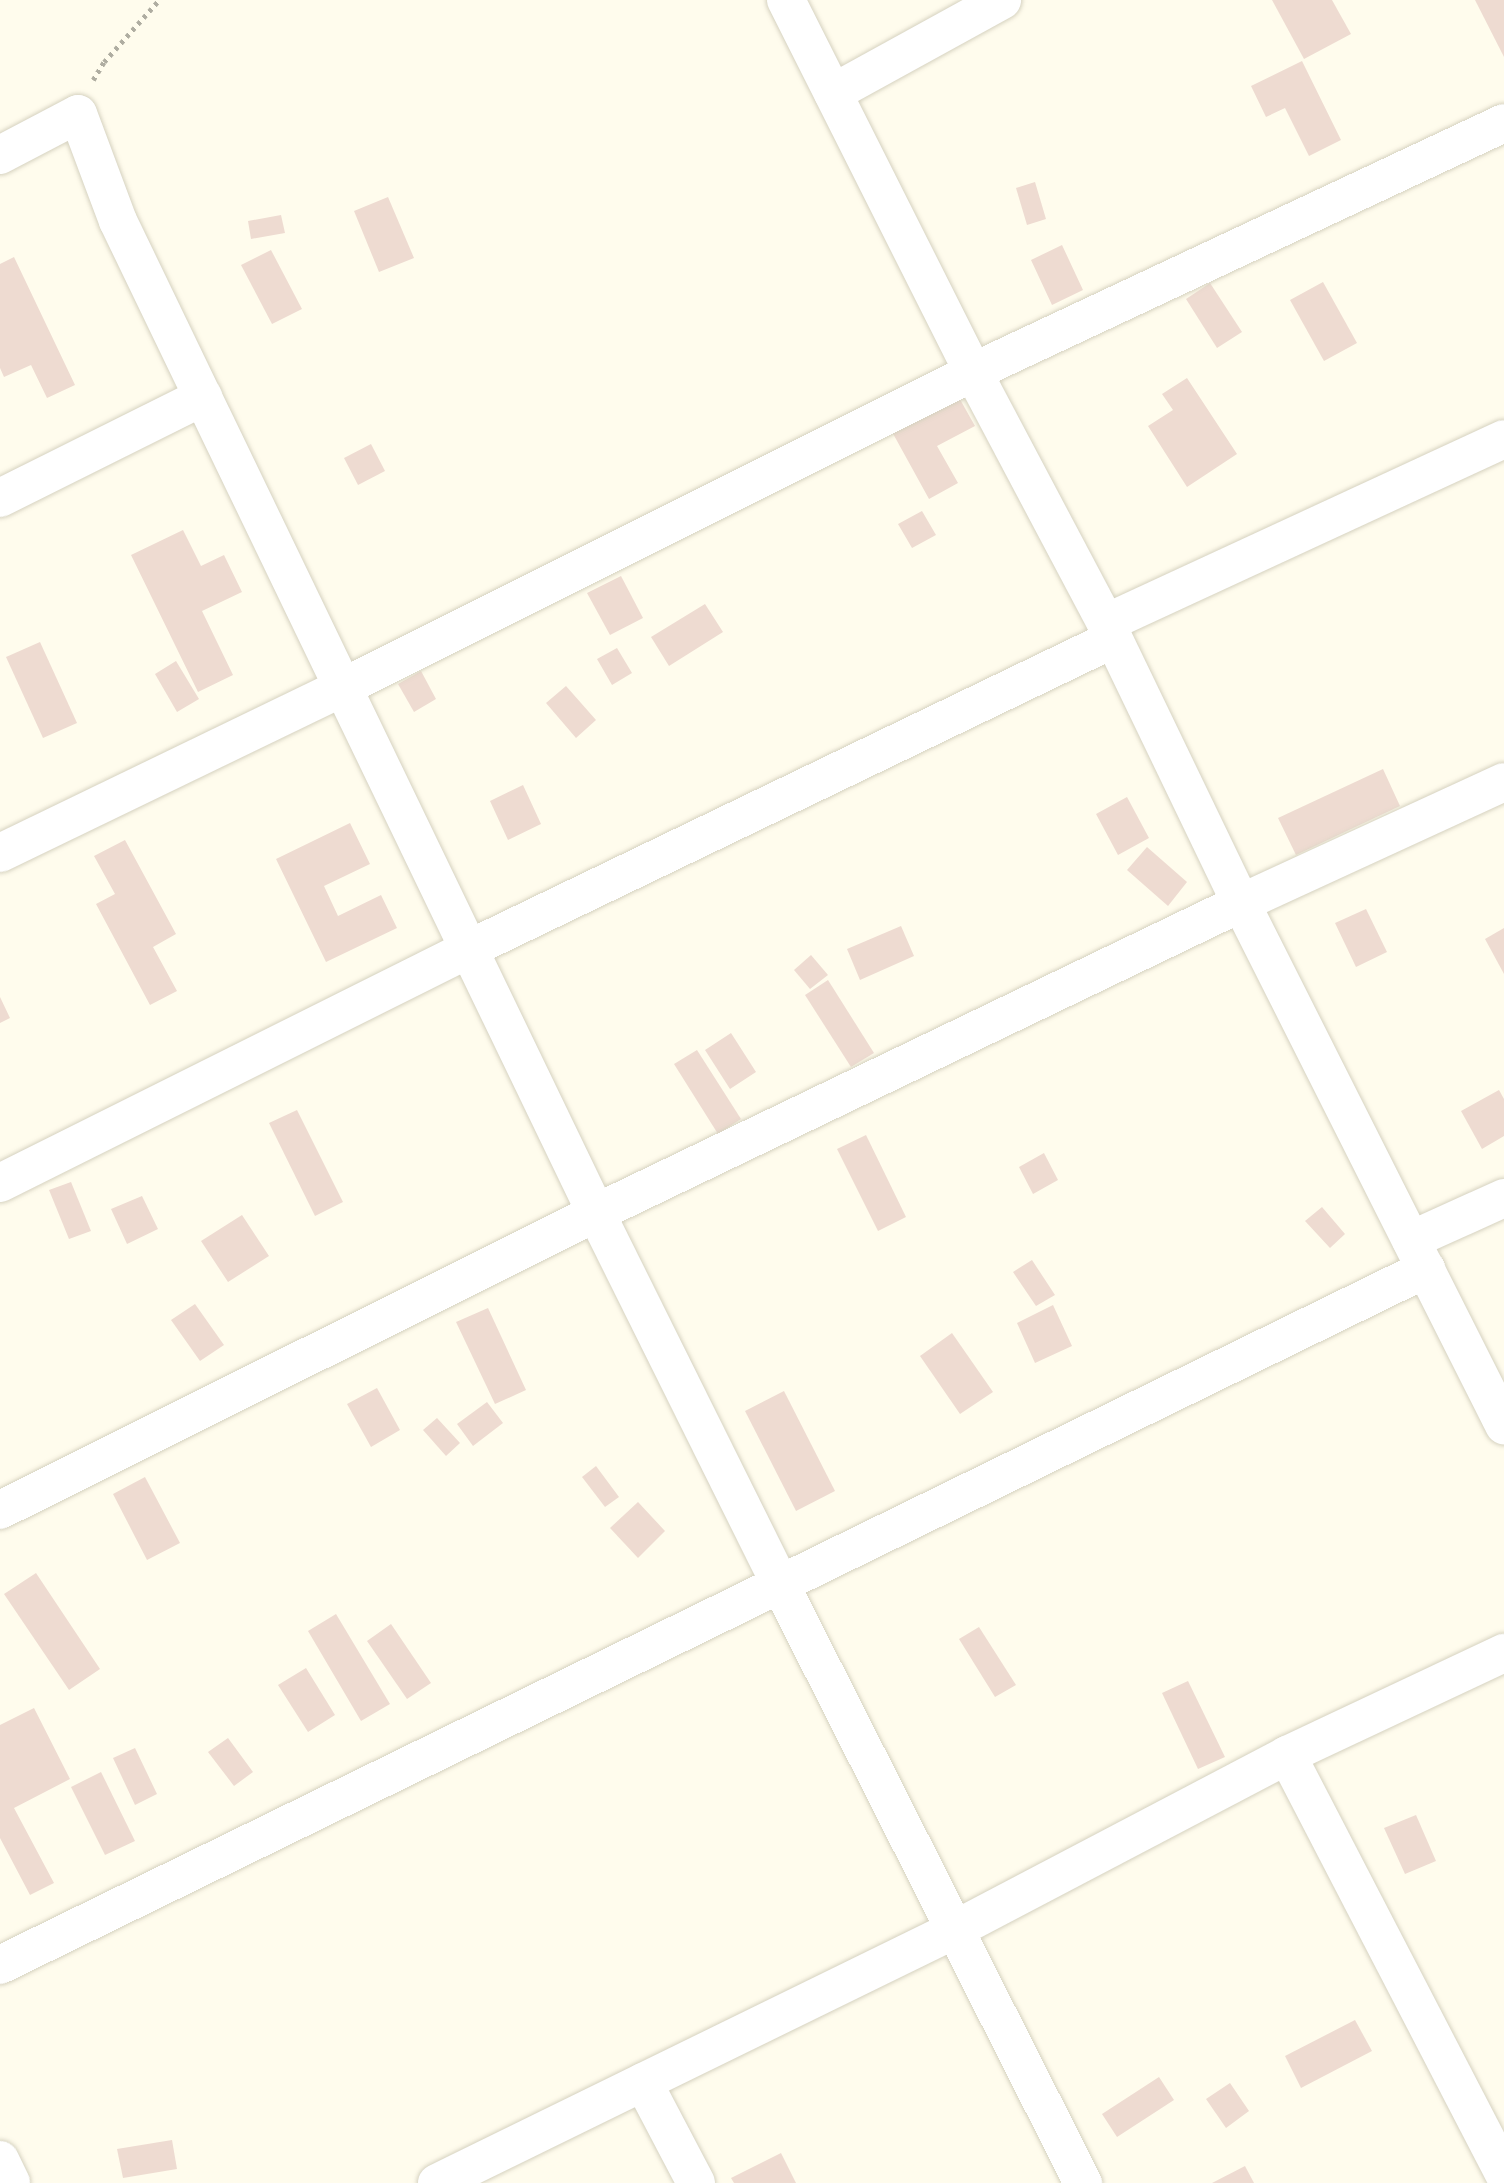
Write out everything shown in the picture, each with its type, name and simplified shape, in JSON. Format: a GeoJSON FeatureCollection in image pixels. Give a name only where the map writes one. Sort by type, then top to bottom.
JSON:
{"type":"FeatureCollection","features":[{"type":"Feature","properties":{"kind":"street"},"geometry":{"type":"LineString","coordinates":[[786,0],[974,372],[1110,631],[1241,903],[1504,1425]]}},
{"type":"Feature","properties":{"kind":"street"},"geometry":{"type":"LineString","coordinates":[[833,93],[1002,0]]}},
{"type":"Feature","properties":{"kind":"street"},"geometry":{"type":"LineString","coordinates":[[0,155],[78,114],[118,221],[596,1213],[1083,2183]]}},
{"type":"Feature","properties":{"kind":"street"},"geometry":{"type":"LineString","coordinates":[[0,853],[342,688],[974,372],[1504,123]]}},
{"type":"Feature","properties":{"kind":"street"},"geometry":{"type":"LineString","coordinates":[[0,498],[203,397]]}},
{"type":"Feature","properties":{"kind":"street"},"geometry":{"type":"LineString","coordinates":[[0,1184],[1110,631],[1504,439]]}},
{"type":"Feature","properties":{"kind":"street"},"geometry":{"type":"LineString","coordinates":[[0,1510],[596,1213],[1241,903],[1504,782]]}},
{"type":"Feature","properties":{"kind":"street"},"geometry":{"type":"LineString","coordinates":[[0,1965],[779,1582],[1418,1255],[1504,1198]]}},
{"type":"Feature","properties":{"kind":"street"},"geometry":{"type":"LineString","coordinates":[[437,2183],[956,1928],[1287,1755],[1504,1653]]}},
{"type":"Feature","properties":{"kind":"street"},"geometry":{"type":"LineString","coordinates":[[1287,1755],[1504,2174]]}},
{"type":"Feature","properties":{"kind":"street"},"geometry":{"type":"LineString","coordinates":[[643,2082],[695,2183]]}},
{"type":"Feature","properties":{"kind":"street"},"geometry":{"type":"LineString","coordinates":[[0,2160],[11,2183]]}},
{"type":"Feature","properties":{"kind":"path"},"geometry":{"type":"LineString","coordinates":[[78,114],[104,62],[159,0]]}},
{"type":"Feature","properties":{"kind":"building"},"geometry":{"type":"Polygon","coordinates":[[[1272,0],[1332,0],[1351,34],[1304,59],[1272,0]]]}},
{"type":"Feature","properties":{"kind":"building"},"geometry":{"type":"Polygon","coordinates":[[[1475,0],[1504,0],[1504,57],[1475,0]]]}},
{"type":"Feature","properties":{"kind":"building"},"geometry":{"type":"Polygon","coordinates":[[[1302,61],[1341,140],[1309,156],[1285,108],[1266,117],[1251,86],[1302,61]]]}},
{"type":"Feature","properties":{"kind":"building"},"geometry":{"type":"Polygon","coordinates":[[[1035,182],[1046,219],[1027,225],[1016,188],[1035,182]]]}},
{"type":"Feature","properties":{"kind":"building"},"geometry":{"type":"Polygon","coordinates":[[[388,197],[414,258],[379,272],[354,211],[388,197]]]}},
{"type":"Feature","properties":{"kind":"building"},"geometry":{"type":"Polygon","coordinates":[[[281,215],[285,233],[251,239],[248,221],[281,215]]]}},
{"type":"Feature","properties":{"kind":"building"},"geometry":{"type":"Polygon","coordinates":[[[1062,245],[1083,290],[1052,305],[1031,260],[1062,245]]]}},
{"type":"Feature","properties":{"kind":"building"},"geometry":{"type":"Polygon","coordinates":[[[271,250],[302,309],[272,324],[241,265],[271,250]]]}},
{"type":"Feature","properties":{"kind":"building"},"geometry":{"type":"Polygon","coordinates":[[[14,257],[75,385],[47,398],[31,365],[4,377],[0,368],[0,264],[14,257]]]}},
{"type":"Feature","properties":{"kind":"building"},"geometry":{"type":"Polygon","coordinates":[[[1323,282],[1357,343],[1324,361],[1290,300],[1323,282]]]}},
{"type":"Feature","properties":{"kind":"building"},"geometry":{"type":"Polygon","coordinates":[[[1210,283],[1242,332],[1217,348],[1186,299],[1210,283]]]}},
{"type":"Feature","properties":{"kind":"building"},"geometry":{"type":"Polygon","coordinates":[[[1187,378],[1237,454],[1187,487],[1148,426],[1173,410],[1162,394],[1187,378]]]}},
{"type":"Feature","properties":{"kind":"building"},"geometry":{"type":"Polygon","coordinates":[[[957,394],[975,426],[937,446],[958,483],[929,499],[891,430],[957,394]]]}},
{"type":"Feature","properties":{"kind":"building"},"geometry":{"type":"Polygon","coordinates":[[[371,444],[385,471],[358,485],[344,458],[371,444]]]}},
{"type":"Feature","properties":{"kind":"building"},"geometry":{"type":"Polygon","coordinates":[[[922,511],[936,535],[912,548],[898,524],[922,511]]]}},
{"type":"Feature","properties":{"kind":"building"},"geometry":{"type":"Polygon","coordinates":[[[183,530],[201,566],[224,555],[242,592],[202,611],[233,675],[198,692],[131,555],[183,530]]]}},
{"type":"Feature","properties":{"kind":"building"},"geometry":{"type":"Polygon","coordinates":[[[621,576],[643,618],[610,635],[587,593],[621,576]]]}},
{"type":"Feature","properties":{"kind":"building"},"geometry":{"type":"Polygon","coordinates":[[[705,604],[723,632],[669,666],[651,637],[705,604]]]}},
{"type":"Feature","properties":{"kind":"building"},"geometry":{"type":"Polygon","coordinates":[[[40,642],[77,723],[43,738],[6,657],[40,642]]]}},
{"type":"Feature","properties":{"kind":"building"},"geometry":{"type":"Polygon","coordinates":[[[617,648],[632,673],[612,685],[597,659],[617,648]]]}},
{"type":"Feature","properties":{"kind":"building"},"geometry":{"type":"Polygon","coordinates":[[[176,661],[199,699],[177,712],[155,674],[176,661]]]}},
{"type":"Feature","properties":{"kind":"building"},"geometry":{"type":"Polygon","coordinates":[[[421,671],[436,699],[414,712],[398,684],[421,671]]]}},
{"type":"Feature","properties":{"kind":"building"},"geometry":{"type":"Polygon","coordinates":[[[566,686],[596,720],[576,738],[546,703],[566,686]]]}},
{"type":"Feature","properties":{"kind":"building"},"geometry":{"type":"Polygon","coordinates":[[[1383,769],[1400,806],[1296,855],[1278,818],[1383,769]]]}},
{"type":"Feature","properties":{"kind":"building"},"geometry":{"type":"Polygon","coordinates":[[[523,785],[541,824],[508,840],[490,801],[523,785]]]}},
{"type":"Feature","properties":{"kind":"building"},"geometry":{"type":"Polygon","coordinates":[[[1127,797],[1149,838],[1118,855],[1096,814],[1127,797]]]}},
{"type":"Feature","properties":{"kind":"building"},"geometry":{"type":"Polygon","coordinates":[[[350,823],[370,864],[324,886],[338,916],[381,895],[397,928],[326,962],[276,859],[350,823]]]}},
{"type":"Feature","properties":{"kind":"building"},"geometry":{"type":"Polygon","coordinates":[[[125,840],[176,934],[153,947],[177,991],[150,1005],[96,904],[115,894],[94,856],[125,840]]]}},
{"type":"Feature","properties":{"kind":"building"},"geometry":{"type":"Polygon","coordinates":[[[1147,847],[1187,882],[1168,906],[1127,870],[1147,847]]]}},
{"type":"Feature","properties":{"kind":"building"},"geometry":{"type":"Polygon","coordinates":[[[1366,909],[1387,952],[1356,967],[1335,923],[1366,909]]]}},
{"type":"Feature","properties":{"kind":"building"},"geometry":{"type":"Polygon","coordinates":[[[901,926],[914,956],[860,980],[847,949],[901,926]]]}},
{"type":"Feature","properties":{"kind":"building"},"geometry":{"type":"Polygon","coordinates":[[[1504,928],[1504,974],[1485,939],[1504,928]]]}},
{"type":"Feature","properties":{"kind":"building"},"geometry":{"type":"Polygon","coordinates":[[[811,955],[828,975],[810,989],[794,970],[811,955]]]}},
{"type":"Feature","properties":{"kind":"building"},"geometry":{"type":"Polygon","coordinates":[[[828,980],[874,1053],[851,1067],[805,995],[828,980]]]}},
{"type":"Feature","properties":{"kind":"building"},"geometry":{"type":"Polygon","coordinates":[[[0,997],[10,1018],[0,1023],[0,997]]]}},
{"type":"Feature","properties":{"kind":"building"},"geometry":{"type":"Polygon","coordinates":[[[731,1033],[756,1072],[730,1089],[705,1050],[731,1033]]]}},
{"type":"Feature","properties":{"kind":"building"},"geometry":{"type":"Polygon","coordinates":[[[697,1050],[741,1119],[718,1134],[674,1064],[697,1050]]]}},
{"type":"Feature","properties":{"kind":"building"},"geometry":{"type":"Polygon","coordinates":[[[1499,1090],[1504,1099],[1504,1136],[1482,1149],[1461,1111],[1499,1090]]]}},
{"type":"Feature","properties":{"kind":"building"},"geometry":{"type":"Polygon","coordinates":[[[297,1110],[343,1202],[315,1216],[269,1123],[297,1110]]]}},
{"type":"Feature","properties":{"kind":"building"},"geometry":{"type":"Polygon","coordinates":[[[866,1135],[906,1217],[878,1231],[837,1149],[866,1135]]]}},
{"type":"Feature","properties":{"kind":"building"},"geometry":{"type":"Polygon","coordinates":[[[1044,1153],[1058,1180],[1033,1194],[1019,1167],[1044,1153]]]}},
{"type":"Feature","properties":{"kind":"building"},"geometry":{"type":"Polygon","coordinates":[[[71,1182],[91,1231],[69,1239],[49,1190],[71,1182]]]}},
{"type":"Feature","properties":{"kind":"building"},"geometry":{"type":"Polygon","coordinates":[[[142,1196],[158,1229],[127,1244],[111,1209],[142,1196]]]}},
{"type":"Feature","properties":{"kind":"building"},"geometry":{"type":"Polygon","coordinates":[[[1322,1207],[1345,1234],[1330,1248],[1305,1221],[1322,1207]]]}},
{"type":"Feature","properties":{"kind":"building"},"geometry":{"type":"Polygon","coordinates":[[[242,1215],[269,1256],[228,1282],[201,1241],[242,1215]]]}},
{"type":"Feature","properties":{"kind":"building"},"geometry":{"type":"Polygon","coordinates":[[[1032,1260],[1055,1295],[1036,1306],[1013,1272],[1032,1260]]]}},
{"type":"Feature","properties":{"kind":"building"},"geometry":{"type":"Polygon","coordinates":[[[195,1304],[224,1345],[200,1361],[171,1320],[195,1304]]]}},
{"type":"Feature","properties":{"kind":"building"},"geometry":{"type":"Polygon","coordinates":[[[1053,1305],[1072,1346],[1035,1363],[1017,1323],[1053,1305]]]}},
{"type":"Feature","properties":{"kind":"building"},"geometry":{"type":"Polygon","coordinates":[[[488,1308],[526,1390],[495,1404],[456,1322],[488,1308]]]}},
{"type":"Feature","properties":{"kind":"building"},"geometry":{"type":"Polygon","coordinates":[[[952,1333],[993,1392],[960,1414],[920,1356],[952,1333]]]}},
{"type":"Feature","properties":{"kind":"building"},"geometry":{"type":"Polygon","coordinates":[[[377,1388],[400,1430],[371,1447],[347,1404],[377,1388]]]}},
{"type":"Feature","properties":{"kind":"building"},"geometry":{"type":"Polygon","coordinates":[[[784,1391],[835,1491],[796,1511],[745,1411],[784,1391]]]}},
{"type":"Feature","properties":{"kind":"building"},"geometry":{"type":"Polygon","coordinates":[[[487,1402],[503,1423],[473,1446],[457,1424],[487,1402]]]}},
{"type":"Feature","properties":{"kind":"building"},"geometry":{"type":"Polygon","coordinates":[[[437,1418],[460,1443],[446,1456],[423,1430],[437,1418]]]}},
{"type":"Feature","properties":{"kind":"building"},"geometry":{"type":"Polygon","coordinates":[[[596,1466],[619,1497],[605,1507],[582,1477],[596,1466]]]}},
{"type":"Feature","properties":{"kind":"building"},"geometry":{"type":"Polygon","coordinates":[[[145,1477],[180,1543],[147,1560],[113,1494],[145,1477]]]}},
{"type":"Feature","properties":{"kind":"building"},"geometry":{"type":"Polygon","coordinates":[[[638,1502],[665,1531],[638,1558],[610,1528],[638,1502]]]}},
{"type":"Feature","properties":{"kind":"building"},"geometry":{"type":"Polygon","coordinates":[[[36,1573],[100,1669],[69,1690],[4,1594],[36,1573]]]}},
{"type":"Feature","properties":{"kind":"building"},"geometry":{"type":"Polygon","coordinates":[[[336,1614],[390,1704],[361,1721],[308,1631],[336,1614]]]}},
{"type":"Feature","properties":{"kind":"building"},"geometry":{"type":"Polygon","coordinates":[[[391,1624],[431,1683],[407,1699],[367,1641],[391,1624]]]}},
{"type":"Feature","properties":{"kind":"building"},"geometry":{"type":"Polygon","coordinates":[[[979,1627],[1016,1685],[995,1697],[959,1639],[979,1627]]]}},
{"type":"Feature","properties":{"kind":"building"},"geometry":{"type":"Polygon","coordinates":[[[306,1668],[335,1715],[308,1732],[278,1685],[306,1668]]]}},
{"type":"Feature","properties":{"kind":"building"},"geometry":{"type":"Polygon","coordinates":[[[1188,1681],[1225,1757],[1198,1769],[1162,1693],[1188,1681]]]}},
{"type":"Feature","properties":{"kind":"building"},"geometry":{"type":"Polygon","coordinates":[[[34,1708],[70,1779],[14,1808],[54,1883],[30,1895],[0,1838],[0,1725],[34,1708]]]}},
{"type":"Feature","properties":{"kind":"building"},"geometry":{"type":"Polygon","coordinates":[[[228,1738],[253,1772],[234,1786],[208,1752],[228,1738]]]}},
{"type":"Feature","properties":{"kind":"building"},"geometry":{"type":"Polygon","coordinates":[[[135,1748],[157,1794],[135,1805],[113,1758],[135,1748]]]}},
{"type":"Feature","properties":{"kind":"building"},"geometry":{"type":"Polygon","coordinates":[[[101,1772],[135,1841],[105,1855],[71,1787],[101,1772]]]}},
{"type":"Feature","properties":{"kind":"building"},"geometry":{"type":"Polygon","coordinates":[[[1416,1815],[1436,1861],[1405,1874],[1384,1828],[1416,1815]]]}},
{"type":"Feature","properties":{"kind":"building"},"geometry":{"type":"Polygon","coordinates":[[[1355,2020],[1372,2051],[1301,2088],[1285,2056],[1355,2020]]]}},
{"type":"Feature","properties":{"kind":"building"},"geometry":{"type":"Polygon","coordinates":[[[1159,2077],[1174,2100],[1117,2137],[1102,2114],[1159,2077]]]}},
{"type":"Feature","properties":{"kind":"building"},"geometry":{"type":"Polygon","coordinates":[[[1230,2083],[1249,2111],[1226,2128],[1206,2099],[1230,2083]]]}},
{"type":"Feature","properties":{"kind":"building"},"geometry":{"type":"Polygon","coordinates":[[[172,2140],[177,2169],[123,2178],[117,2149],[172,2140]]]}},
{"type":"Feature","properties":{"kind":"building"},"geometry":{"type":"Polygon","coordinates":[[[781,2153],[796,2183],[734,2183],[731,2178],[781,2153]]]}},
{"type":"Feature","properties":{"kind":"building"},"geometry":{"type":"Polygon","coordinates":[[[1245,2166],[1254,2183],[1212,2183],[1245,2166]]]}}]}
